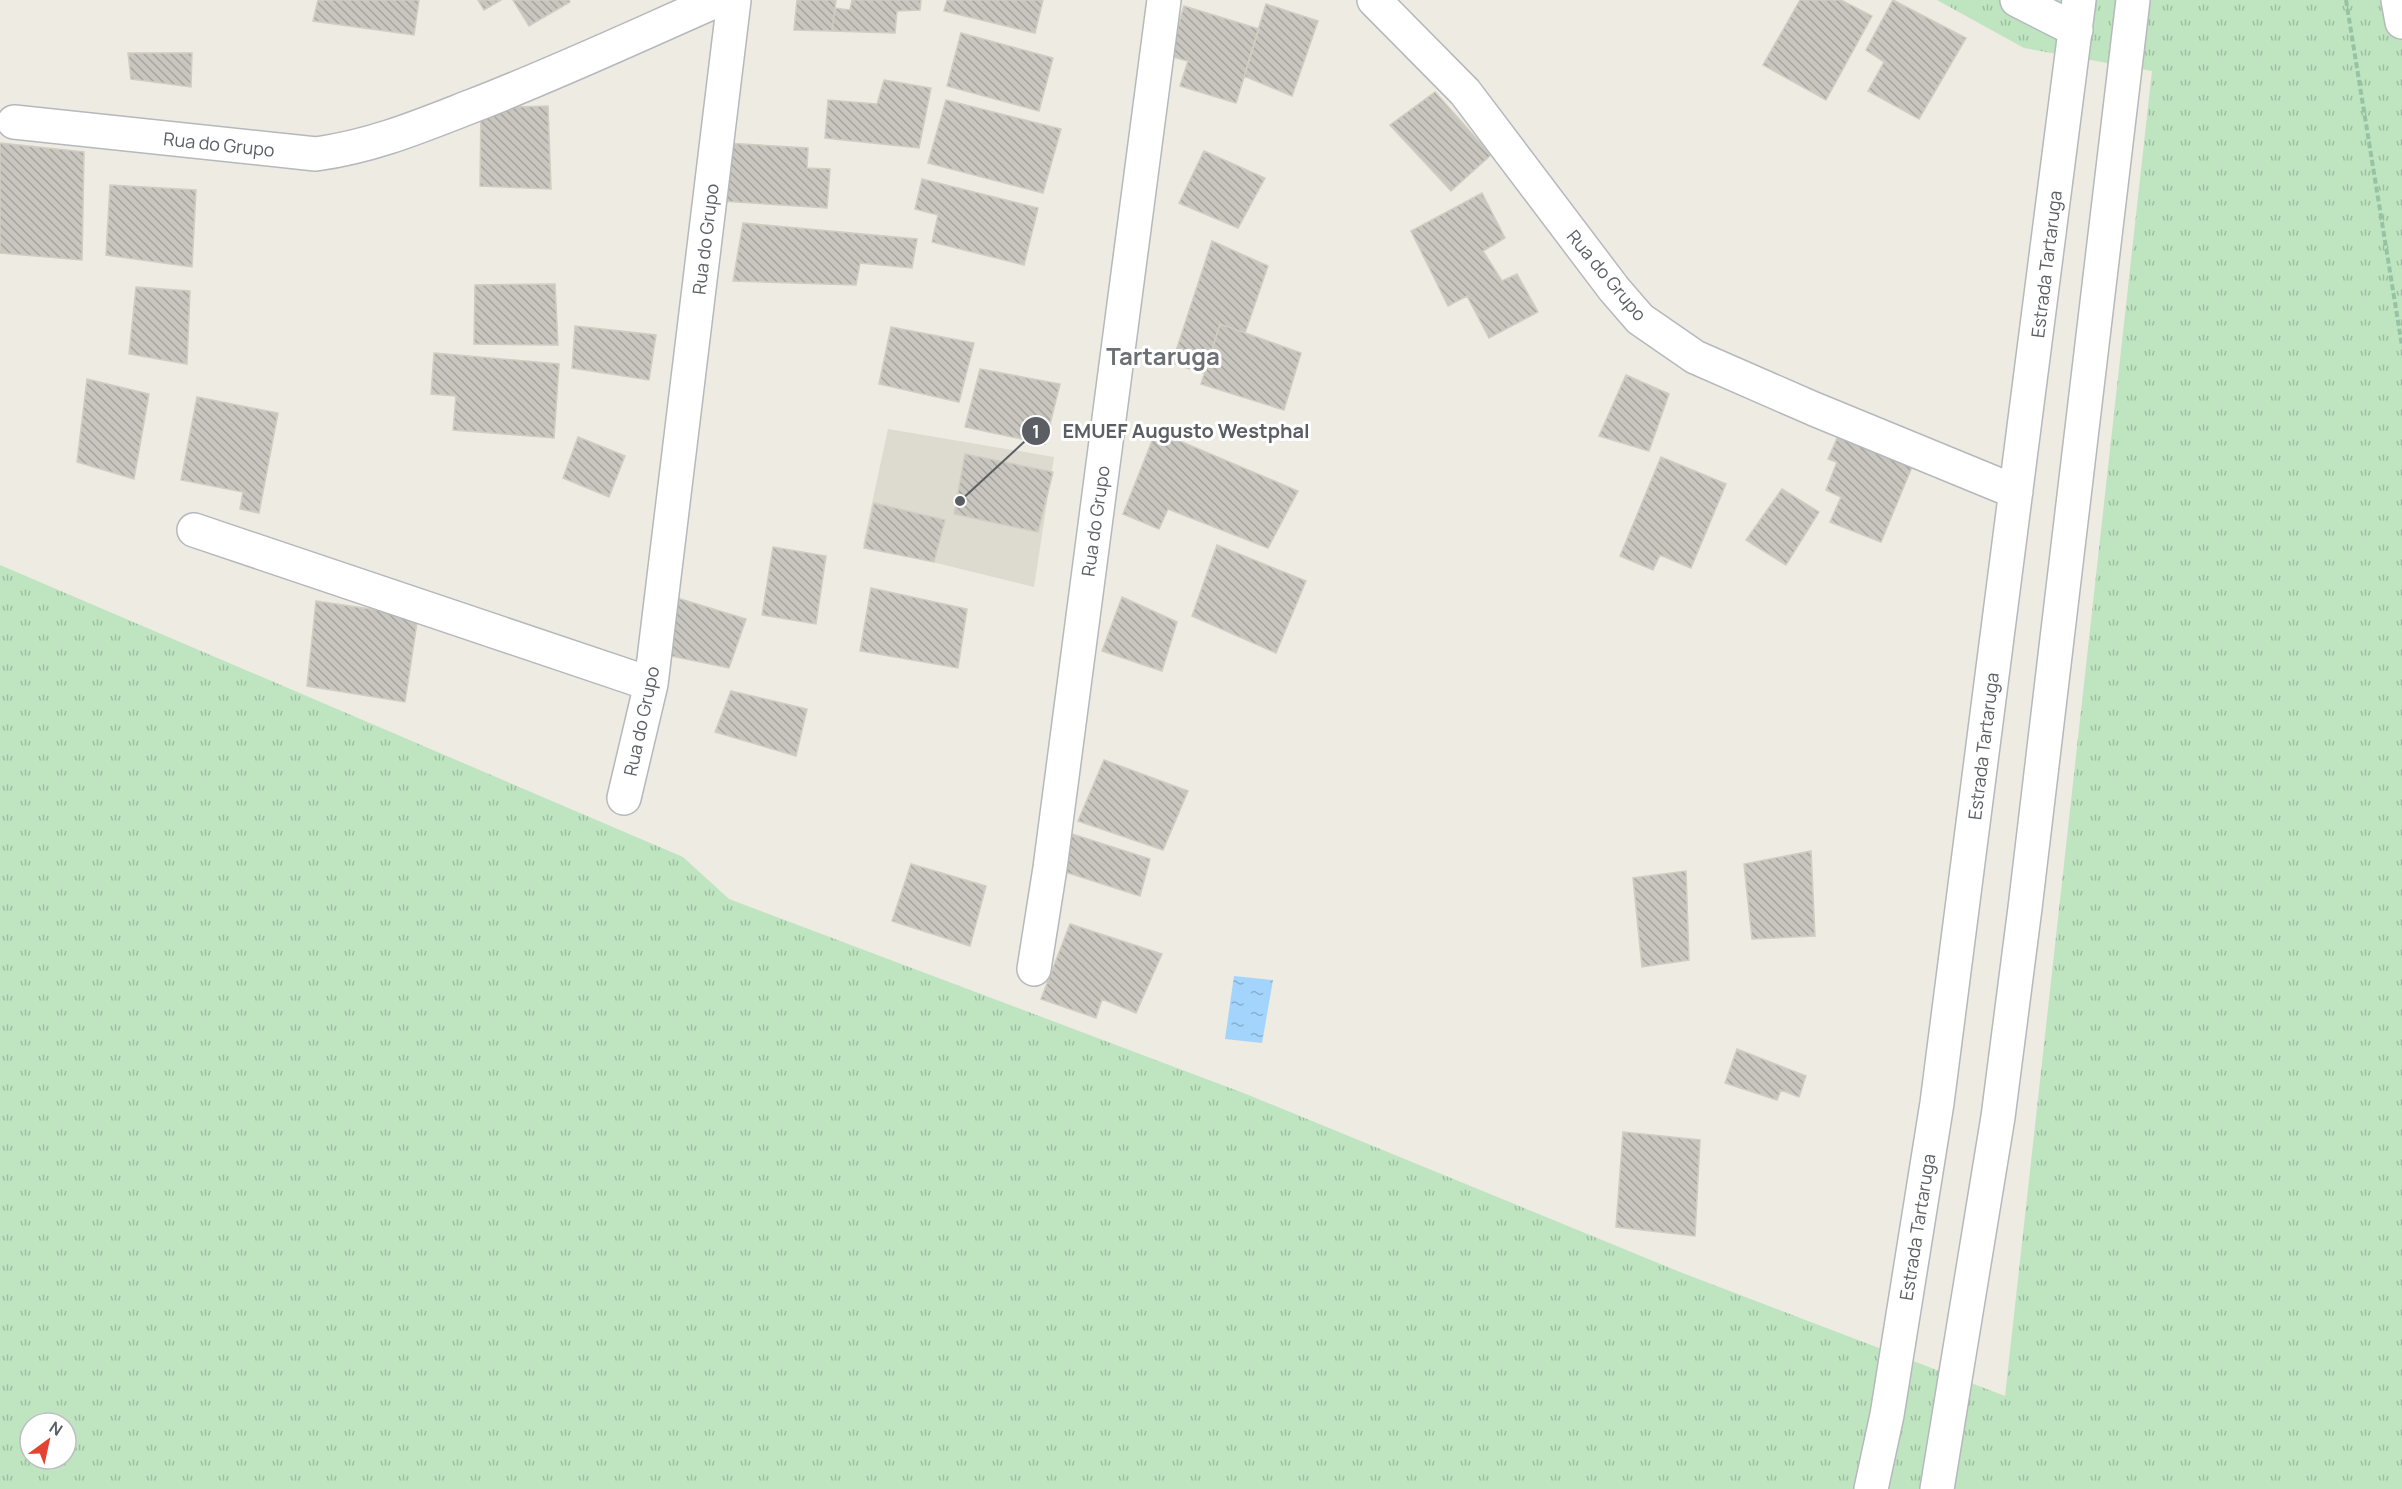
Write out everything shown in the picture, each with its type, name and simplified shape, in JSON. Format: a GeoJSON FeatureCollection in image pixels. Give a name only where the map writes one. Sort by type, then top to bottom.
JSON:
{"type":"FeatureCollection","features":[{"type":"Feature","properties":{"kind":"street","name":"Rua do Grupo"},"geometry":{"type":"LineString","coordinates":[[14,122],[316,154],[347,150],[387,139],[535,82],[718,0]]}},
{"type":"Feature","properties":{"kind":"street","name":"Rua do Grupo"},"geometry":{"type":"LineString","coordinates":[[624,798],[651,684],[734,0]]}},
{"type":"Feature","properties":{"kind":"street","name":"Rua do Grupo"},"geometry":{"type":"LineString","coordinates":[[1034,969],[1050,868],[1164,0]]}},
{"type":"Feature","properties":{"kind":"street","name":"Rua do Grupo"},"geometry":{"type":"LineString","coordinates":[[1374,0],[1465,92],[1614,289],[1641,319],[1661,335],[1695,357],[1814,409],[2016,492]]}},
{"type":"Feature","properties":{"kind":"street"},"geometry":{"type":"LineString","coordinates":[[2017,0],[2078,15]]}},
{"type":"Feature","properties":{"kind":"street"},"geometry":{"type":"LineString","coordinates":[[1937,1489],[2004,1070],[2133,0]]}},
{"type":"Feature","properties":{"kind":"street"},"geometry":{"type":"LineString","coordinates":[[2398,0],[2402,22]]}},
{"type":"Feature","properties":{"kind":"street","name":"Estrada Tartaruga"},"geometry":{"type":"LineString","coordinates":[[1871,1489],[1887,1415],[1937,1103],[2078,15]]}},
{"type":"Feature","properties":{"kind":"street"},"geometry":{"type":"LineString","coordinates":[[194,530],[651,684]]}},
{"type":"Feature","properties":{"kind":"path"},"geometry":{"type":"LineString","coordinates":[[2346,0],[2402,346]]}},
{"type":"Feature","properties":{"kind":"shaded area"},"geometry":{"type":"Polygon","coordinates":[[[888,429],[1054,457],[1034,587],[863,545],[888,429]]]}},
{"type":"Feature","properties":{"kind":"green space"},"geometry":{"type":"Polygon","coordinates":[[[1937,0],[2402,0],[2402,1489],[0,1489],[0,565],[683,857],[729,899],[1246,1094],[1680,1272],[2005,1396],[2152,71],[2024,48],[1937,0]]]}},
{"type":"Feature","properties":{"kind":"water"},"geometry":{"type":"Polygon","coordinates":[[[1234,976],[1273,980],[1262,1043],[1225,1039],[1234,976]]]}},
{"type":"Feature","properties":{"kind":"building"},"geometry":{"type":"Polygon","coordinates":[[[318,0],[419,0],[414,35],[313,21],[318,0]]]}},
{"type":"Feature","properties":{"kind":"building"},"geometry":{"type":"Polygon","coordinates":[[[478,0],[501,0],[484,10],[478,0]]]}},
{"type":"Feature","properties":{"kind":"building"},"geometry":{"type":"Polygon","coordinates":[[[513,0],[569,0],[570,2],[529,26],[513,0]]]}},
{"type":"Feature","properties":{"kind":"building"},"geometry":{"type":"Polygon","coordinates":[[[797,0],[836,0],[832,31],[794,30],[797,0]]]}},
{"type":"Feature","properties":{"kind":"building"},"geometry":{"type":"Polygon","coordinates":[[[852,0],[921,0],[920,10],[897,11],[895,33],[832,31],[835,8],[850,10],[852,0]]]}},
{"type":"Feature","properties":{"kind":"building"},"geometry":{"type":"Polygon","coordinates":[[[947,0],[1043,0],[1035,33],[944,11],[947,0]]]}},
{"type":"Feature","properties":{"kind":"building"},"geometry":{"type":"Polygon","coordinates":[[[1800,0],[1841,0],[1872,16],[1826,100],[1763,65],[1800,0]]]}},
{"type":"Feature","properties":{"kind":"building"},"geometry":{"type":"Polygon","coordinates":[[[1893,0],[1966,38],[1919,119],[1868,91],[1884,62],[1866,50],[1893,0]]]}},
{"type":"Feature","properties":{"kind":"building"},"geometry":{"type":"Polygon","coordinates":[[[1266,4],[1318,21],[1292,96],[1244,76],[1266,4]]]}},
{"type":"Feature","properties":{"kind":"building"},"geometry":{"type":"Polygon","coordinates":[[[1184,6],[1259,29],[1236,103],[1180,86],[1188,61],[1169,56],[1184,6]]]}},
{"type":"Feature","properties":{"kind":"building"},"geometry":{"type":"Polygon","coordinates":[[[961,33],[1053,58],[1039,111],[947,86],[961,33]]]}},
{"type":"Feature","properties":{"kind":"building"},"geometry":{"type":"Polygon","coordinates":[[[128,53],[192,53],[191,87],[131,79],[128,53]]]}},
{"type":"Feature","properties":{"kind":"building"},"geometry":{"type":"Polygon","coordinates":[[[884,80],[931,88],[919,148],[825,138],[828,100],[877,104],[884,80]]]}},
{"type":"Feature","properties":{"kind":"building"},"geometry":{"type":"Polygon","coordinates":[[[1435,92],[1491,155],[1451,191],[1390,125],[1435,92]]]}},
{"type":"Feature","properties":{"kind":"building"},"geometry":{"type":"Polygon","coordinates":[[[946,100],[1061,129],[1043,193],[928,163],[946,100]]]}},
{"type":"Feature","properties":{"kind":"building"},"geometry":{"type":"Polygon","coordinates":[[[548,106],[551,189],[480,186],[481,108],[548,106]]]}},
{"type":"Feature","properties":{"kind":"building"},"geometry":{"type":"Polygon","coordinates":[[[0,143],[84,152],[82,260],[0,253],[0,143]]]}},
{"type":"Feature","properties":{"kind":"building"},"geometry":{"type":"Polygon","coordinates":[[[725,143],[808,148],[807,168],[830,169],[827,208],[721,201],[725,143]]]}},
{"type":"Feature","properties":{"kind":"building"},"geometry":{"type":"Polygon","coordinates":[[[1204,151],[1265,178],[1238,228],[1179,203],[1204,151]]]}},
{"type":"Feature","properties":{"kind":"building"},"geometry":{"type":"Polygon","coordinates":[[[922,179],[1038,208],[1024,265],[932,242],[938,215],[915,209],[922,179]]]}},
{"type":"Feature","properties":{"kind":"building"},"geometry":{"type":"Polygon","coordinates":[[[110,185],[196,190],[192,267],[106,255],[110,185]]]}},
{"type":"Feature","properties":{"kind":"building"},"geometry":{"type":"Polygon","coordinates":[[[1482,193],[1505,238],[1483,251],[1502,281],[1517,274],[1538,312],[1489,338],[1467,296],[1448,306],[1411,231],[1482,193]]]}},
{"type":"Feature","properties":{"kind":"building"},"geometry":{"type":"Polygon","coordinates":[[[743,223],[917,239],[912,268],[860,263],[856,285],[733,281],[743,223]]]}},
{"type":"Feature","properties":{"kind":"building"},"geometry":{"type":"Polygon","coordinates":[[[1212,241],[1268,266],[1245,333],[1220,324],[1205,374],[1172,363],[1212,241]]]}},
{"type":"Feature","properties":{"kind":"building"},"geometry":{"type":"Polygon","coordinates":[[[555,284],[558,345],[474,344],[475,285],[555,284]]]}},
{"type":"Feature","properties":{"kind":"building"},"geometry":{"type":"Polygon","coordinates":[[[136,287],[190,291],[187,364],[129,354],[136,287]]]}},
{"type":"Feature","properties":{"kind":"building"},"geometry":{"type":"Polygon","coordinates":[[[1220,324],[1301,353],[1284,410],[1201,384],[1220,324]]]}},
{"type":"Feature","properties":{"kind":"building"},"geometry":{"type":"Polygon","coordinates":[[[575,326],[656,335],[649,380],[572,368],[575,326]]]}},
{"type":"Feature","properties":{"kind":"building"},"geometry":{"type":"Polygon","coordinates":[[[891,327],[974,343],[959,402],[879,384],[891,327]]]}},
{"type":"Feature","properties":{"kind":"building"},"geometry":{"type":"Polygon","coordinates":[[[434,353],[559,364],[554,438],[453,430],[456,396],[431,394],[434,353]]]}},
{"type":"Feature","properties":{"kind":"building"},"geometry":{"type":"Polygon","coordinates":[[[980,369],[1060,384],[1045,444],[965,427],[980,369]]]}},
{"type":"Feature","properties":{"kind":"building"},"geometry":{"type":"Polygon","coordinates":[[[1626,375],[1669,394],[1649,451],[1599,436],[1626,375]]]}},
{"type":"Feature","properties":{"kind":"building"},"geometry":{"type":"Polygon","coordinates":[[[87,379],[149,394],[134,479],[77,462],[87,379]]]}},
{"type":"Feature","properties":{"kind":"building"},"geometry":{"type":"Polygon","coordinates":[[[197,397],[278,413],[259,513],[240,509],[243,492],[181,480],[197,397]]]}},
{"type":"Feature","properties":{"kind":"building"},"geometry":{"type":"Polygon","coordinates":[[[1156,431],[1298,491],[1268,548],[1168,509],[1159,529],[1123,514],[1156,431]]]}},
{"type":"Feature","properties":{"kind":"building"},"geometry":{"type":"Polygon","coordinates":[[[1838,436],[1912,467],[1881,542],[1830,522],[1841,497],[1826,490],[1837,462],[1828,459],[1838,436]]]}},
{"type":"Feature","properties":{"kind":"building"},"geometry":{"type":"Polygon","coordinates":[[[578,437],[625,456],[609,497],[563,478],[578,437]]]}},
{"type":"Feature","properties":{"kind":"building"},"geometry":{"type":"Polygon","coordinates":[[[965,454],[1053,472],[1038,532],[954,514],[965,454]]]}},
{"type":"Feature","properties":{"kind":"building"},"geometry":{"type":"Polygon","coordinates":[[[1661,457],[1726,484],[1691,568],[1660,555],[1653,570],[1620,556],[1661,457]]]}},
{"type":"Feature","properties":{"kind":"building"},"geometry":{"type":"Polygon","coordinates":[[[1782,489],[1819,512],[1786,565],[1746,540],[1782,489]]]}},
{"type":"Feature","properties":{"kind":"building"},"geometry":{"type":"Polygon","coordinates":[[[874,503],[945,520],[934,562],[864,548],[874,503]]]}},
{"type":"Feature","properties":{"kind":"building"},"geometry":{"type":"Polygon","coordinates":[[[1217,545],[1306,581],[1276,653],[1192,616],[1217,545]]]}},
{"type":"Feature","properties":{"kind":"building"},"geometry":{"type":"Polygon","coordinates":[[[773,547],[826,556],[816,624],[762,615],[773,547]]]}},
{"type":"Feature","properties":{"kind":"building"},"geometry":{"type":"Polygon","coordinates":[[[871,588],[967,609],[958,668],[860,651],[871,588]]]}},
{"type":"Feature","properties":{"kind":"building"},"geometry":{"type":"Polygon","coordinates":[[[1122,597],[1177,622],[1162,671],[1102,651],[1122,597]]]}},
{"type":"Feature","properties":{"kind":"building"},"geometry":{"type":"Polygon","coordinates":[[[677,598],[746,619],[729,668],[661,654],[677,598]]]}},
{"type":"Feature","properties":{"kind":"building"},"geometry":{"type":"Polygon","coordinates":[[[316,601],[418,616],[405,702],[307,686],[316,601]]]}},
{"type":"Feature","properties":{"kind":"building"},"geometry":{"type":"Polygon","coordinates":[[[731,691],[807,709],[796,756],[715,732],[731,691]]]}},
{"type":"Feature","properties":{"kind":"building"},"geometry":{"type":"Polygon","coordinates":[[[1104,760],[1188,791],[1163,850],[1078,821],[1104,760]]]}},
{"type":"Feature","properties":{"kind":"building"},"geometry":{"type":"Polygon","coordinates":[[[1072,834],[1150,859],[1140,896],[1062,871],[1072,834]]]}},
{"type":"Feature","properties":{"kind":"building"},"geometry":{"type":"Polygon","coordinates":[[[1811,851],[1815,936],[1752,939],[1744,864],[1811,851]]]}},
{"type":"Feature","properties":{"kind":"building"},"geometry":{"type":"Polygon","coordinates":[[[911,864],[986,886],[970,946],[892,921],[911,864]]]}},
{"type":"Feature","properties":{"kind":"building"},"geometry":{"type":"Polygon","coordinates":[[[1686,871],[1689,960],[1642,967],[1633,878],[1686,871]]]}},
{"type":"Feature","properties":{"kind":"building"},"geometry":{"type":"Polygon","coordinates":[[[1070,924],[1162,954],[1136,1013],[1102,999],[1096,1018],[1041,999],[1070,924]]]}},
{"type":"Feature","properties":{"kind":"building"},"geometry":{"type":"Polygon","coordinates":[[[1737,1049],[1806,1076],[1799,1097],[1781,1090],[1777,1100],[1725,1083],[1737,1049]]]}},
{"type":"Feature","properties":{"kind":"building"},"geometry":{"type":"Polygon","coordinates":[[[1623,1132],[1700,1140],[1695,1236],[1616,1227],[1623,1132]]]}},
{"type":"Feature","properties":{"kind":"place","name":"EMUEF Augusto Westphal"},"geometry":{"type":"Point","coordinates":[960,501]}},
{"type":"Feature","properties":{"kind":"district","name":"Tartaruga"},"geometry":{"type":"Point","coordinates":[1163,355]}}]}
